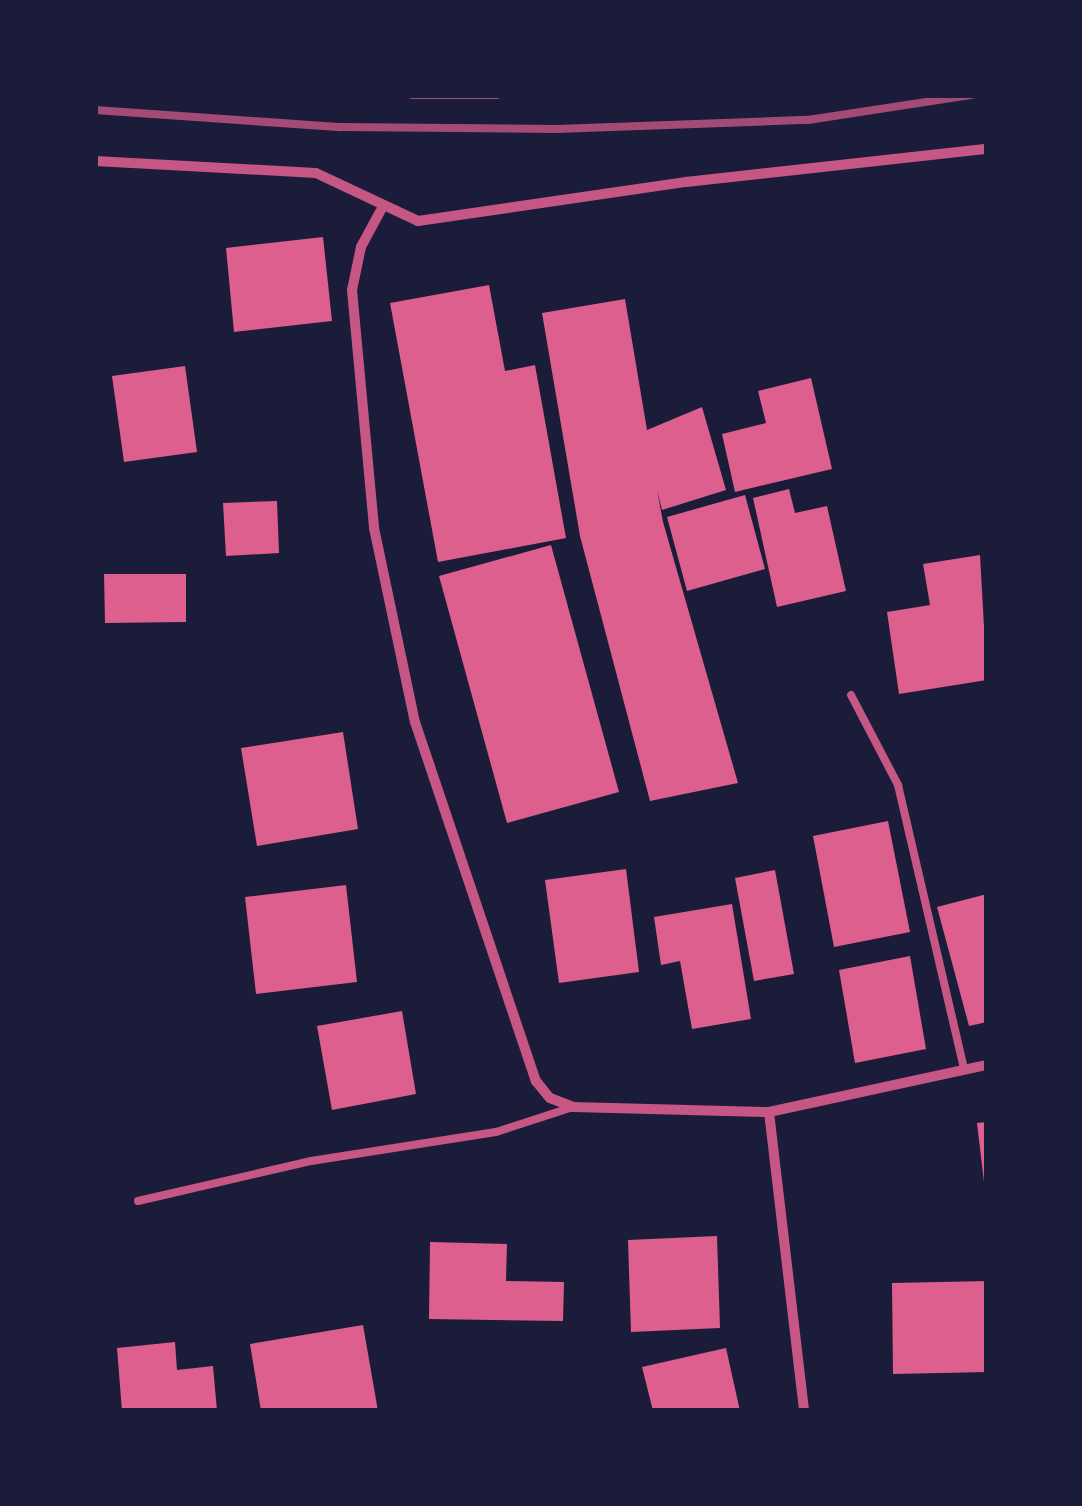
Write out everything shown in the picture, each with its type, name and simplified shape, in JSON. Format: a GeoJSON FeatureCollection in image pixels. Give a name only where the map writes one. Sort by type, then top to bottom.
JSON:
{"type":"FeatureCollection","features":[{"type":"Feature","properties":{"kind":"street"},"geometry":{"type":"LineString","coordinates":[[95,161],[292,169],[328,177],[382,208],[429,221],[686,182],[987,149]]}},
{"type":"Feature","properties":{"kind":"street"},"geometry":{"type":"LineString","coordinates":[[382,208],[361,247],[353,306],[374,528],[407,683],[536,1081],[550,1098],[573,1107],[769,1112],[987,1065]]}},
{"type":"Feature","properties":{"kind":"street"},"geometry":{"type":"LineString","coordinates":[[769,1112],[804,1411]]}},
{"type":"Feature","properties":{"kind":"lane"},"geometry":{"type":"LineString","coordinates":[[851,696],[898,785],[964,1069]]}},
{"type":"Feature","properties":{"kind":"lane"},"geometry":{"type":"LineString","coordinates":[[138,1201],[310,1161],[496,1132],[573,1107]]}},
{"type":"Feature","properties":{"kind":"building"},"geometry":{"type":"Polygon","coordinates":[[[323,237],[332,321],[234,332],[226,248],[323,237]]]}},
{"type":"Feature","properties":{"kind":"building"},"geometry":{"type":"Polygon","coordinates":[[[489,285],[505,371],[535,365],[566,538],[438,562],[390,303],[489,285]]]}},
{"type":"Feature","properties":{"kind":"building"},"geometry":{"type":"Polygon","coordinates":[[[625,299],[647,430],[702,407],[726,490],[662,510],[657,490],[663,522],[738,783],[650,801],[580,536],[542,313],[625,299]]]}},
{"type":"Feature","properties":{"kind":"building"},"geometry":{"type":"Polygon","coordinates":[[[185,366],[197,452],[124,462],[112,376],[185,366]]]}},
{"type":"Feature","properties":{"kind":"building"},"geometry":{"type":"Polygon","coordinates":[[[811,378],[832,469],[735,492],[722,434],[766,423],[758,391],[811,378]]]}},
{"type":"Feature","properties":{"kind":"building"},"geometry":{"type":"Polygon","coordinates":[[[789,489],[795,513],[827,506],[846,591],[777,607],[753,498],[789,489]]]}},
{"type":"Feature","properties":{"kind":"building"},"geometry":{"type":"Polygon","coordinates":[[[745,495],[765,569],[687,591],[667,517],[745,495]]]}},
{"type":"Feature","properties":{"kind":"building"},"geometry":{"type":"Polygon","coordinates":[[[277,501],[279,553],[226,556],[223,503],[277,501]]]}},
{"type":"Feature","properties":{"kind":"building"},"geometry":{"type":"Polygon","coordinates":[[[551,545],[619,792],[507,823],[439,576],[551,545]]]}},
{"type":"Feature","properties":{"kind":"building"},"geometry":{"type":"Polygon","coordinates":[[[980,555],[987,680],[899,694],[887,612],[930,605],[923,564],[980,555]]]}},
{"type":"Feature","properties":{"kind":"building"},"geometry":{"type":"Polygon","coordinates":[[[104,574],[186,574],[186,622],[105,623],[104,574]]]}},
{"type":"Feature","properties":{"kind":"building"},"geometry":{"type":"Polygon","coordinates":[[[343,732],[358,829],[257,846],[241,748],[343,732]]]}},
{"type":"Feature","properties":{"kind":"building"},"geometry":{"type":"Polygon","coordinates":[[[888,821],[910,932],[834,947],[813,836],[888,821]]]}},
{"type":"Feature","properties":{"kind":"building"},"geometry":{"type":"Polygon","coordinates":[[[626,869],[639,972],[559,983],[545,880],[626,869]]]}},
{"type":"Feature","properties":{"kind":"building"},"geometry":{"type":"Polygon","coordinates":[[[775,870],[794,974],[754,981],[735,878],[775,870]]]}},
{"type":"Feature","properties":{"kind":"building"},"geometry":{"type":"Polygon","coordinates":[[[346,885],[357,982],[256,994],[245,897],[346,885]]]}},
{"type":"Feature","properties":{"kind":"building"},"geometry":{"type":"Polygon","coordinates":[[[987,894],[987,1022],[969,1026],[937,907],[987,894]]]}},
{"type":"Feature","properties":{"kind":"building"},"geometry":{"type":"Polygon","coordinates":[[[732,904],[751,1019],[692,1029],[680,961],[661,965],[654,917],[732,904]]]}},
{"type":"Feature","properties":{"kind":"building"},"geometry":{"type":"Polygon","coordinates":[[[910,956],[926,1049],[855,1063],[839,970],[910,956]]]}},
{"type":"Feature","properties":{"kind":"building"},"geometry":{"type":"Polygon","coordinates":[[[402,1011],[416,1094],[332,1110],[317,1026],[402,1011]]]}},
{"type":"Feature","properties":{"kind":"building"},"geometry":{"type":"Polygon","coordinates":[[[987,1122],[987,1182],[984,1182],[977,1123],[987,1122]]]}},
{"type":"Feature","properties":{"kind":"building"},"geometry":{"type":"Polygon","coordinates":[[[717,1236],[720,1328],[631,1332],[628,1240],[717,1236]]]}},
{"type":"Feature","properties":{"kind":"building"},"geometry":{"type":"Polygon","coordinates":[[[430,1242],[507,1244],[506,1281],[564,1282],[563,1321],[429,1319],[430,1242]]]}},
{"type":"Feature","properties":{"kind":"building"},"geometry":{"type":"Polygon","coordinates":[[[987,1281],[987,1372],[893,1374],[892,1283],[987,1281]]]}},
{"type":"Feature","properties":{"kind":"building"},"geometry":{"type":"Polygon","coordinates":[[[363,1325],[378,1411],[261,1411],[250,1344],[363,1325]]]}},
{"type":"Feature","properties":{"kind":"building"},"geometry":{"type":"Polygon","coordinates":[[[175,1342],[177,1370],[213,1366],[217,1411],[122,1411],[117,1348],[175,1342]]]}},
{"type":"Feature","properties":{"kind":"building"},"geometry":{"type":"Polygon","coordinates":[[[726,1348],[740,1411],[653,1411],[642,1367],[726,1348]]]}},
{"type":"Feature","properties":{"kind":"railway"},"geometry":{"type":"LineString","coordinates":[[412,95],[497,95]]}},
{"type":"Feature","properties":{"kind":"railway"},"geometry":{"type":"LineString","coordinates":[[95,110],[341,127],[557,129],[808,120],[972,95]]}}]}
